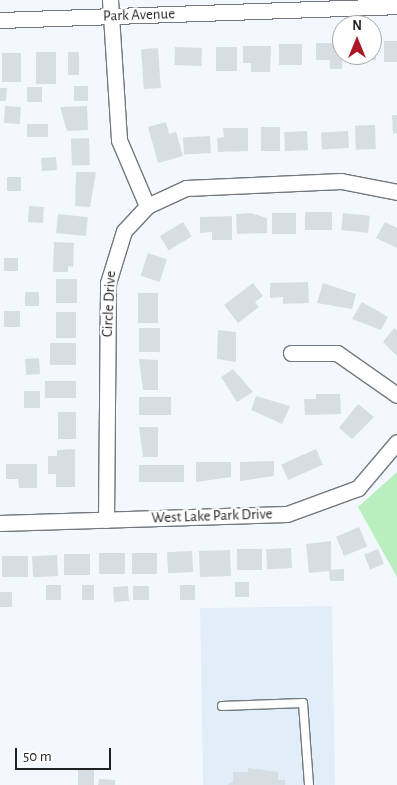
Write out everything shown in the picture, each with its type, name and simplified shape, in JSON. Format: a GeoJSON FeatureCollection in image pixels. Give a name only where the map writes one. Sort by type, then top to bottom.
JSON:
{"type":"FeatureCollection","features":[{"type":"Feature","properties":{"kind":"street"},"geometry":{"type":"LineString","coordinates":[[110,0],[119,140],[147,206]]}},
{"type":"Feature","properties":{"kind":"street","name":"Park Avenue"},"geometry":{"type":"LineString","coordinates":[[0,20],[110,16],[275,5],[397,6]]}},
{"type":"Feature","properties":{"kind":"street","name":"Circle Drive"},"geometry":{"type":"LineString","coordinates":[[106,520],[108,282],[124,231],[147,206],[186,188],[341,181],[397,192]]}},
{"type":"Feature","properties":{"kind":"street"},"geometry":{"type":"LineString","coordinates":[[291,353],[337,353],[397,395]]}},
{"type":"Feature","properties":{"kind":"street","name":"West Lake Park Drive"},"geometry":{"type":"LineString","coordinates":[[0,523],[106,520],[307,509],[358,488],[397,442]]}},
{"type":"Feature","properties":{"kind":"lane"},"geometry":{"type":"LineString","coordinates":[[222,706],[303,703],[309,785]]}},
{"type":"Feature","properties":{"kind":"shaded area"},"geometry":{"type":"Polygon","coordinates":[[[332,606],[335,785],[203,785],[200,608],[332,606]]]}},
{"type":"Feature","properties":{"kind":"green space"},"geometry":{"type":"Polygon","coordinates":[[[397,472],[397,577],[358,507],[397,472]]]}},
{"type":"Feature","properties":{"kind":"building"},"geometry":{"type":"Polygon","coordinates":[[[384,41],[397,41],[397,62],[384,62],[384,41]]]}},
{"type":"Feature","properties":{"kind":"building"},"geometry":{"type":"Polygon","coordinates":[[[316,43],[332,43],[332,65],[342,65],[342,69],[330,69],[330,60],[316,60],[316,43]]]}},
{"type":"Feature","properties":{"kind":"building"},"geometry":{"type":"Polygon","coordinates":[[[279,44],[302,44],[302,65],[279,65],[279,44]]]}},
{"type":"Feature","properties":{"kind":"building"},"geometry":{"type":"Polygon","coordinates":[[[243,46],[271,46],[270,72],[251,72],[251,63],[243,63],[243,46]]]}},
{"type":"Feature","properties":{"kind":"building"},"geometry":{"type":"Polygon","coordinates":[[[175,47],[202,48],[201,66],[174,65],[175,47]]]}},
{"type":"Feature","properties":{"kind":"building"},"geometry":{"type":"Polygon","coordinates":[[[216,47],[237,47],[237,71],[216,71],[216,47]]]}},
{"type":"Feature","properties":{"kind":"building"},"geometry":{"type":"Polygon","coordinates":[[[158,48],[161,88],[144,89],[141,49],[158,48]]]}},
{"type":"Feature","properties":{"kind":"building"},"geometry":{"type":"Polygon","coordinates":[[[36,52],[56,52],[56,84],[36,84],[36,52]]]}},
{"type":"Feature","properties":{"kind":"building"},"geometry":{"type":"Polygon","coordinates":[[[68,52],[79,52],[79,75],[68,75],[68,52]]]}},
{"type":"Feature","properties":{"kind":"building"},"geometry":{"type":"Polygon","coordinates":[[[2,53],[21,53],[21,82],[2,82],[2,53]]]}},
{"type":"Feature","properties":{"kind":"building"},"geometry":{"type":"Polygon","coordinates":[[[74,86],[88,86],[88,101],[74,101],[74,86]]]}},
{"type":"Feature","properties":{"kind":"building"},"geometry":{"type":"Polygon","coordinates":[[[27,87],[42,87],[42,102],[27,102],[27,87]]]}},
{"type":"Feature","properties":{"kind":"building"},"geometry":{"type":"Polygon","coordinates":[[[0,88],[7,88],[6,101],[0,101],[0,88]]]}},
{"type":"Feature","properties":{"kind":"building"},"geometry":{"type":"Polygon","coordinates":[[[5,106],[21,107],[20,124],[4,123],[5,106]]]}},
{"type":"Feature","properties":{"kind":"building"},"geometry":{"type":"Polygon","coordinates":[[[87,106],[88,130],[67,131],[60,107],[87,106]]]}},
{"type":"Feature","properties":{"kind":"building"},"geometry":{"type":"Polygon","coordinates":[[[392,115],[397,115],[397,133],[393,134],[392,115]]]}},
{"type":"Feature","properties":{"kind":"building"},"geometry":{"type":"Polygon","coordinates":[[[166,122],[169,134],[176,132],[183,156],[158,163],[148,127],[166,122]]]}},
{"type":"Feature","properties":{"kind":"building"},"geometry":{"type":"Polygon","coordinates":[[[27,124],[48,124],[48,137],[27,137],[27,124]]]}},
{"type":"Feature","properties":{"kind":"building"},"geometry":{"type":"Polygon","coordinates":[[[375,125],[376,149],[356,150],[355,126],[375,125]]]}},
{"type":"Feature","properties":{"kind":"building"},"geometry":{"type":"Polygon","coordinates":[[[261,127],[280,127],[280,151],[261,151],[261,127]]]}},
{"type":"Feature","properties":{"kind":"building"},"geometry":{"type":"Polygon","coordinates":[[[223,128],[248,128],[248,151],[218,152],[217,138],[224,137],[223,128]]]}},
{"type":"Feature","properties":{"kind":"building"},"geometry":{"type":"Polygon","coordinates":[[[307,131],[308,150],[285,151],[284,132],[307,131]]]}},
{"type":"Feature","properties":{"kind":"building"},"geometry":{"type":"Polygon","coordinates":[[[348,131],[349,148],[322,149],[321,132],[348,131]]]}},
{"type":"Feature","properties":{"kind":"building"},"geometry":{"type":"Polygon","coordinates":[[[210,136],[211,153],[184,154],[183,137],[210,136]]]}},
{"type":"Feature","properties":{"kind":"building"},"geometry":{"type":"Polygon","coordinates":[[[89,138],[90,165],[72,166],[71,139],[89,138]]]}},
{"type":"Feature","properties":{"kind":"building"},"geometry":{"type":"Polygon","coordinates":[[[56,157],[57,170],[42,171],[41,158],[56,157]]]}},
{"type":"Feature","properties":{"kind":"building"},"geometry":{"type":"Polygon","coordinates":[[[76,172],[96,172],[90,207],[75,206],[76,172]]]}},
{"type":"Feature","properties":{"kind":"building"},"geometry":{"type":"Polygon","coordinates":[[[7,177],[21,177],[21,191],[7,191],[7,177]]]}},
{"type":"Feature","properties":{"kind":"building"},"geometry":{"type":"Polygon","coordinates":[[[29,206],[44,207],[43,223],[28,222],[29,206]]]}},
{"type":"Feature","properties":{"kind":"building"},"geometry":{"type":"Polygon","coordinates":[[[305,212],[332,212],[332,230],[305,230],[305,212]]]}},
{"type":"Feature","properties":{"kind":"building"},"geometry":{"type":"Polygon","coordinates":[[[251,213],[267,218],[267,233],[237,234],[236,214],[251,213]]]}},
{"type":"Feature","properties":{"kind":"building"},"geometry":{"type":"Polygon","coordinates":[[[272,213],[296,213],[296,234],[272,234],[272,213]]]}},
{"type":"Feature","properties":{"kind":"building"},"geometry":{"type":"Polygon","coordinates":[[[343,213],[370,216],[368,233],[341,230],[343,213]]]}},
{"type":"Feature","properties":{"kind":"building"},"geometry":{"type":"Polygon","coordinates":[[[58,214],[88,217],[86,236],[56,233],[58,214]]]}},
{"type":"Feature","properties":{"kind":"building"},"geometry":{"type":"Polygon","coordinates":[[[232,216],[232,240],[212,240],[212,232],[200,233],[200,217],[232,216]]]}},
{"type":"Feature","properties":{"kind":"building"},"geometry":{"type":"Polygon","coordinates":[[[183,222],[192,237],[169,250],[160,236],[183,222]]]}},
{"type":"Feature","properties":{"kind":"building"},"geometry":{"type":"Polygon","coordinates":[[[385,222],[397,228],[397,248],[376,238],[385,222]]]}},
{"type":"Feature","properties":{"kind":"building"},"geometry":{"type":"Polygon","coordinates":[[[54,242],[74,243],[73,267],[68,266],[68,272],[53,272],[54,242]]]}},
{"type":"Feature","properties":{"kind":"building"},"geometry":{"type":"Polygon","coordinates":[[[148,253],[167,259],[160,282],[141,276],[148,253]]]}},
{"type":"Feature","properties":{"kind":"building"},"geometry":{"type":"Polygon","coordinates":[[[4,258],[18,258],[18,271],[4,271],[4,258]]]}},
{"type":"Feature","properties":{"kind":"building"},"geometry":{"type":"Polygon","coordinates":[[[56,279],[77,279],[77,303],[56,303],[56,279]]]}},
{"type":"Feature","properties":{"kind":"building"},"geometry":{"type":"Polygon","coordinates":[[[308,282],[309,303],[283,304],[283,297],[270,298],[270,283],[308,282]]]}},
{"type":"Feature","properties":{"kind":"building"},"geometry":{"type":"Polygon","coordinates":[[[253,283],[263,296],[255,302],[259,307],[238,323],[224,305],[253,283]]]}},
{"type":"Feature","properties":{"kind":"building"},"geometry":{"type":"Polygon","coordinates":[[[323,283],[356,294],[352,309],[317,303],[323,283]]]}},
{"type":"Feature","properties":{"kind":"building"},"geometry":{"type":"Polygon","coordinates":[[[25,292],[39,292],[39,306],[25,306],[25,292]]]}},
{"type":"Feature","properties":{"kind":"building"},"geometry":{"type":"Polygon","coordinates":[[[138,293],[158,293],[158,323],[138,323],[138,293]]]}},
{"type":"Feature","properties":{"kind":"building"},"geometry":{"type":"Polygon","coordinates":[[[362,302],[388,317],[381,330],[352,319],[362,302]]]}},
{"type":"Feature","properties":{"kind":"building"},"geometry":{"type":"Polygon","coordinates":[[[4,311],[20,311],[20,327],[4,327],[4,311]]]}},
{"type":"Feature","properties":{"kind":"building"},"geometry":{"type":"Polygon","coordinates":[[[56,312],[76,312],[76,338],[56,338],[56,312]]]}},
{"type":"Feature","properties":{"kind":"building"},"geometry":{"type":"Polygon","coordinates":[[[139,328],[160,328],[160,352],[139,352],[139,328]]]}},
{"type":"Feature","properties":{"kind":"building"},"geometry":{"type":"Polygon","coordinates":[[[394,328],[397,330],[397,356],[383,342],[394,328]]]}},
{"type":"Feature","properties":{"kind":"building"},"geometry":{"type":"Polygon","coordinates":[[[218,330],[236,332],[236,362],[217,359],[218,330]]]}},
{"type":"Feature","properties":{"kind":"building"},"geometry":{"type":"Polygon","coordinates":[[[50,343],[76,343],[76,365],[50,365],[50,343]]]}},
{"type":"Feature","properties":{"kind":"building"},"geometry":{"type":"Polygon","coordinates":[[[39,358],[40,374],[26,375],[25,359],[39,358]]]}},
{"type":"Feature","properties":{"kind":"building"},"geometry":{"type":"Polygon","coordinates":[[[139,359],[158,360],[158,390],[143,390],[139,359]]]}},
{"type":"Feature","properties":{"kind":"building"},"geometry":{"type":"Polygon","coordinates":[[[233,369],[253,392],[237,402],[221,377],[233,369]]]}},
{"type":"Feature","properties":{"kind":"building"},"geometry":{"type":"Polygon","coordinates":[[[45,381],[76,381],[76,398],[45,398],[45,381]]]}},
{"type":"Feature","properties":{"kind":"building"},"geometry":{"type":"Polygon","coordinates":[[[24,391],[40,391],[40,408],[24,408],[24,391]]]}},
{"type":"Feature","properties":{"kind":"building"},"geometry":{"type":"Polygon","coordinates":[[[316,394],[340,394],[341,414],[305,415],[304,399],[316,399],[316,394]]]}},
{"type":"Feature","properties":{"kind":"building"},"geometry":{"type":"Polygon","coordinates":[[[256,396],[290,406],[282,424],[251,410],[256,396]]]}},
{"type":"Feature","properties":{"kind":"building"},"geometry":{"type":"Polygon","coordinates":[[[139,397],[171,397],[171,415],[139,415],[139,397]]]}},
{"type":"Feature","properties":{"kind":"building"},"geometry":{"type":"Polygon","coordinates":[[[358,404],[374,417],[352,439],[339,428],[358,404]]]}},
{"type":"Feature","properties":{"kind":"building"},"geometry":{"type":"Polygon","coordinates":[[[58,412],[76,412],[76,439],[58,439],[58,412]]]}},
{"type":"Feature","properties":{"kind":"building"},"geometry":{"type":"Polygon","coordinates":[[[139,427],[158,427],[158,457],[143,457],[139,427]]]}},
{"type":"Feature","properties":{"kind":"building"},"geometry":{"type":"Polygon","coordinates":[[[75,449],[75,487],[56,487],[56,474],[48,474],[48,456],[57,456],[57,450],[75,449]]]}},
{"type":"Feature","properties":{"kind":"building"},"geometry":{"type":"Polygon","coordinates":[[[316,449],[323,465],[288,480],[281,464],[316,449]]]}},
{"type":"Feature","properties":{"kind":"building"},"geometry":{"type":"Polygon","coordinates":[[[274,461],[274,476],[240,481],[240,462],[274,461]]]}},
{"type":"Feature","properties":{"kind":"building"},"geometry":{"type":"Polygon","coordinates":[[[196,462],[231,462],[231,477],[196,482],[196,462]]]}},
{"type":"Feature","properties":{"kind":"building"},"geometry":{"type":"Polygon","coordinates":[[[6,464],[37,464],[37,488],[19,488],[18,479],[6,479],[6,464]]]}},
{"type":"Feature","properties":{"kind":"building"},"geometry":{"type":"Polygon","coordinates":[[[139,465],[184,465],[184,482],[139,482],[139,465]]]}},
{"type":"Feature","properties":{"kind":"building"},"geometry":{"type":"Polygon","coordinates":[[[359,527],[367,546],[344,556],[336,537],[359,527]]]}},
{"type":"Feature","properties":{"kind":"building"},"geometry":{"type":"Polygon","coordinates":[[[331,541],[331,570],[344,569],[344,581],[330,581],[329,571],[309,573],[306,544],[331,541]]]}},
{"type":"Feature","properties":{"kind":"building"},"geometry":{"type":"Polygon","coordinates":[[[291,548],[292,568],[267,569],[266,549],[291,548]]]}},
{"type":"Feature","properties":{"kind":"building"},"geometry":{"type":"Polygon","coordinates":[[[237,549],[262,549],[262,570],[237,570],[237,549]]]}},
{"type":"Feature","properties":{"kind":"building"},"geometry":{"type":"Polygon","coordinates":[[[378,549],[384,564],[370,569],[364,555],[378,549]]]}},
{"type":"Feature","properties":{"kind":"building"},"geometry":{"type":"Polygon","coordinates":[[[230,550],[231,576],[200,577],[199,551],[230,550]]]}},
{"type":"Feature","properties":{"kind":"building"},"geometry":{"type":"Polygon","coordinates":[[[192,551],[193,572],[168,573],[167,552],[192,551]]]}},
{"type":"Feature","properties":{"kind":"building"},"geometry":{"type":"Polygon","coordinates":[[[99,553],[125,553],[125,574],[99,574],[99,553]]]}},
{"type":"Feature","properties":{"kind":"building"},"geometry":{"type":"Polygon","coordinates":[[[132,553],[157,553],[157,574],[132,574],[132,553]]]}},
{"type":"Feature","properties":{"kind":"building"},"geometry":{"type":"Polygon","coordinates":[[[64,554],[90,554],[90,575],[64,575],[64,554]]]}},
{"type":"Feature","properties":{"kind":"building"},"geometry":{"type":"Polygon","coordinates":[[[57,555],[58,576],[33,577],[32,556],[57,555]]]}},
{"type":"Feature","properties":{"kind":"building"},"geometry":{"type":"Polygon","coordinates":[[[2,556],[28,556],[28,577],[2,577],[2,556]]]}},
{"type":"Feature","properties":{"kind":"building"},"geometry":{"type":"Polygon","coordinates":[[[235,582],[249,582],[249,597],[235,597],[235,582]]]}},
{"type":"Feature","properties":{"kind":"building"},"geometry":{"type":"Polygon","coordinates":[[[46,585],[61,585],[61,600],[46,600],[46,585]]]}},
{"type":"Feature","properties":{"kind":"building"},"geometry":{"type":"Polygon","coordinates":[[[82,585],[94,585],[94,600],[82,600],[82,585]]]}},
{"type":"Feature","properties":{"kind":"building"},"geometry":{"type":"Polygon","coordinates":[[[180,585],[195,585],[195,600],[180,600],[180,585]]]}},
{"type":"Feature","properties":{"kind":"building"},"geometry":{"type":"Polygon","coordinates":[[[128,586],[129,601],[114,602],[113,587],[128,586]]]}},
{"type":"Feature","properties":{"kind":"building"},"geometry":{"type":"Polygon","coordinates":[[[133,586],[149,586],[149,600],[133,600],[133,586]]]}},
{"type":"Feature","properties":{"kind":"building"},"geometry":{"type":"Polygon","coordinates":[[[0,592],[12,592],[12,607],[0,607],[0,592]]]}},
{"type":"Feature","properties":{"kind":"building"},"geometry":{"type":"Polygon","coordinates":[[[248,768],[278,772],[278,780],[285,780],[285,785],[227,785],[233,782],[233,772],[248,772],[248,768]]]}},
{"type":"Feature","properties":{"kind":"building"},"geometry":{"type":"Polygon","coordinates":[[[78,769],[94,769],[94,785],[78,785],[78,769]]]}},
{"type":"Feature","properties":{"kind":"building"},"geometry":{"type":"Polygon","coordinates":[[[99,779],[115,780],[115,785],[98,785],[99,779]]]}}]}
